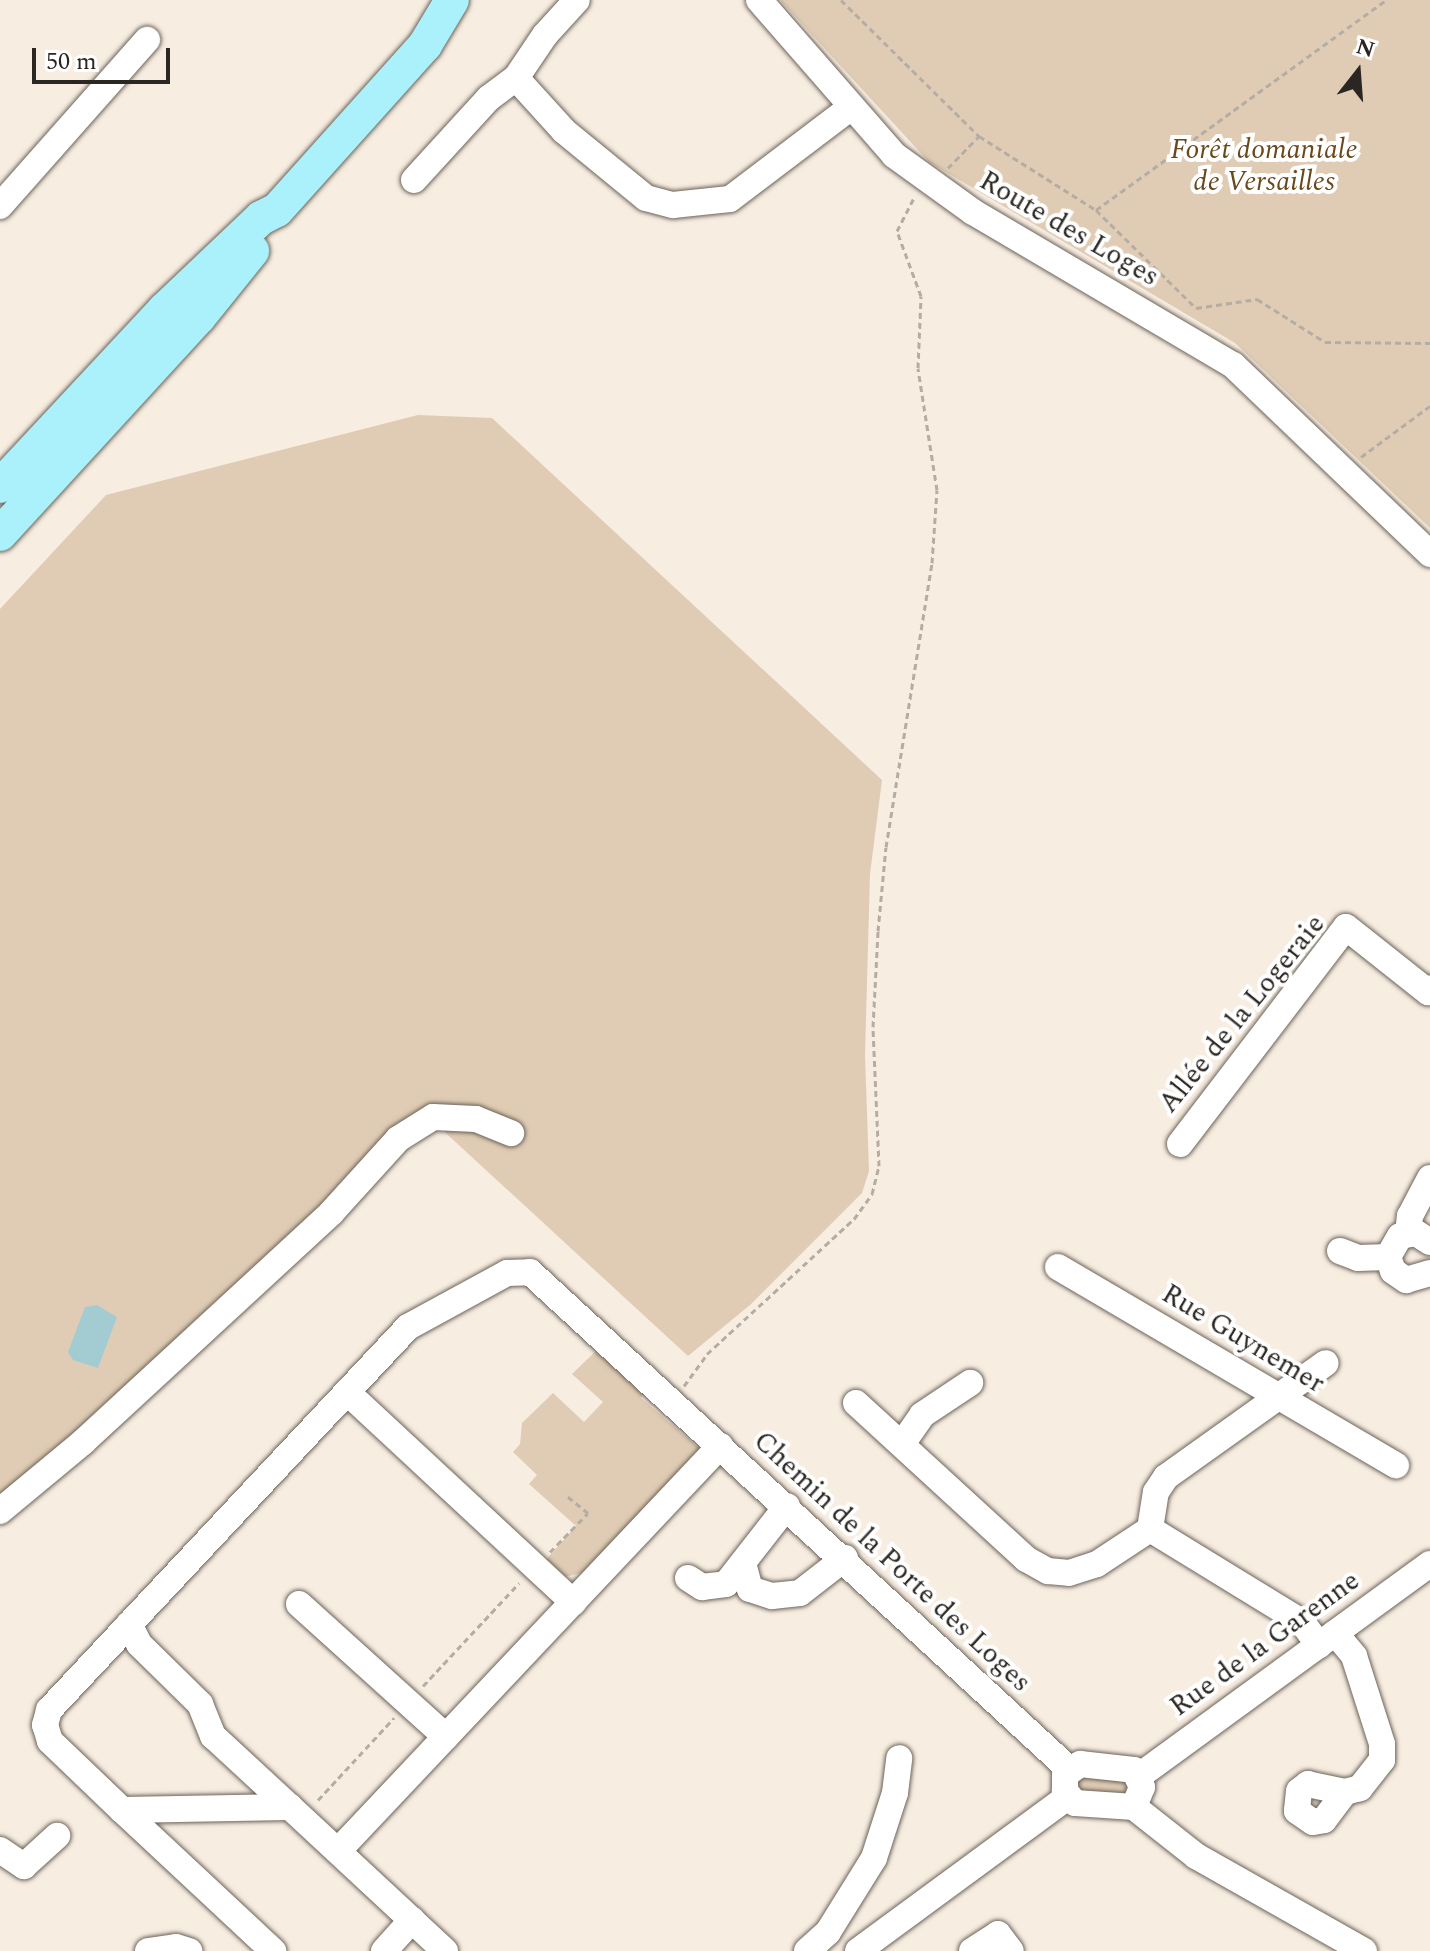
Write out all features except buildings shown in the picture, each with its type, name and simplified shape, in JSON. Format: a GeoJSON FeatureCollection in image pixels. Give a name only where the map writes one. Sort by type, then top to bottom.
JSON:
{"type":"FeatureCollection","features":[{"type":"Feature","properties":{"kind":"main road"},"geometry":{"type":"LineString","coordinates":[[0,486],[164,310],[261,218],[277,210],[425,45],[452,0]]}},
{"type":"Feature","properties":{"kind":"main road"},"geometry":{"type":"LineString","coordinates":[[0,534],[199,317],[271,227],[277,210]]}},
{"type":"Feature","properties":{"kind":"street"},"geometry":{"type":"LineString","coordinates":[[414,180],[489,98],[516,78],[545,35],[577,0]]}},
{"type":"Feature","properties":{"kind":"street","name":"Route des Loges"},"geometry":{"type":"LineString","coordinates":[[759,0],[894,155],[931,185],[1198,340],[1280,404],[1430,554]]}},
{"type":"Feature","properties":{"kind":"street"},"geometry":{"type":"LineString","coordinates":[[0,206],[147,40]]}},
{"type":"Feature","properties":{"kind":"street"},"geometry":{"type":"LineString","coordinates":[[516,78],[564,131],[638,192],[673,205],[730,199],[851,107]]}},
{"type":"Feature","properties":{"kind":"street","name":"Allée de la Logeraie"},"geometry":{"type":"LineString","coordinates":[[1180,1144],[1346,927],[1430,988]]}},
{"type":"Feature","properties":{"kind":"street"},"geometry":{"type":"LineString","coordinates":[[0,1511],[83,1442],[331,1213],[398,1139],[433,1117],[476,1119],[511,1133]]}},
{"type":"Feature","properties":{"kind":"street"},"geometry":{"type":"LineString","coordinates":[[1430,1178],[1410,1216],[1419,1238],[1394,1242],[1388,1257],[1393,1271],[1406,1280],[1430,1273]]}},
{"type":"Feature","properties":{"kind":"street"},"geometry":{"type":"LineString","coordinates":[[1340,1251],[1358,1258],[1388,1257]]}},
{"type":"Feature","properties":{"kind":"street","name":"Chemin de la Porte des Loges"},"geometry":{"type":"LineString","coordinates":[[347,1392],[408,1327],[513,1265],[672,1402],[845,1558],[1069,1769]]}},
{"type":"Feature","properties":{"kind":"street","name":"Rue Guynemer"},"geometry":{"type":"LineString","coordinates":[[1058,1267],[1396,1465]]}},
{"type":"Feature","properties":{"kind":"street"},"geometry":{"type":"LineString","coordinates":[[856,1403],[1026,1559],[1048,1571],[1069,1573],[1097,1564],[1150,1529],[1156,1492],[1166,1477],[1326,1363]]}},
{"type":"Feature","properties":{"kind":"street"},"geometry":{"type":"LineString","coordinates":[[902,1444],[922,1415],[970,1383]]}},
{"type":"Feature","properties":{"kind":"street"},"geometry":{"type":"LineString","coordinates":[[273,1951],[50,1741],[45,1725],[49,1710],[347,1392],[573,1602]]}},
{"type":"Feature","properties":{"kind":"street"},"geometry":{"type":"LineString","coordinates":[[338,1851],[720,1446]]}},
{"type":"Feature","properties":{"kind":"street"},"geometry":{"type":"LineString","coordinates":[[688,1578],[702,1587],[726,1584],[787,1506]]}},
{"type":"Feature","properties":{"kind":"street"},"geometry":{"type":"LineString","coordinates":[[1150,1529],[1354,1656],[1382,1744],[1374,1776],[1345,1792]]}},
{"type":"Feature","properties":{"kind":"street"},"geometry":{"type":"LineString","coordinates":[[743,1563],[750,1589],[772,1596],[800,1593],[845,1558]]}},
{"type":"Feature","properties":{"kind":"street","name":"Rue de la Garenne"},"geometry":{"type":"LineString","coordinates":[[1139,1776],[1430,1564]]}},
{"type":"Feature","properties":{"kind":"street"},"geometry":{"type":"LineString","coordinates":[[299,1604],[446,1737]]}},
{"type":"Feature","properties":{"kind":"street"},"geometry":{"type":"LineString","coordinates":[[129,1624],[139,1644],[200,1704],[213,1736],[445,1951]]}},
{"type":"Feature","properties":{"kind":"street"},"geometry":{"type":"LineString","coordinates":[[807,1951],[828,1932],[874,1858],[895,1793],[899,1758]]}},
{"type":"Feature","properties":{"kind":"street"},"geometry":{"type":"LineString","coordinates":[[1068,1797],[1069,1769],[1080,1764],[1134,1770],[1139,1776],[1141,1795],[1134,1807]]}},
{"type":"Feature","properties":{"kind":"street"},"geometry":{"type":"LineString","coordinates":[[1068,1797],[1075,1803],[1134,1807],[1196,1856],[1364,1951]]}},
{"type":"Feature","properties":{"kind":"street"},"geometry":{"type":"LineString","coordinates":[[858,1951],[1068,1797]]}},
{"type":"Feature","properties":{"kind":"street"},"geometry":{"type":"LineString","coordinates":[[122,1810],[296,1812]]}},
{"type":"Feature","properties":{"kind":"street"},"geometry":{"type":"LineString","coordinates":[[0,1850],[24,1866],[57,1836]]}},
{"type":"Feature","properties":{"kind":"street"},"geometry":{"type":"LineString","coordinates":[[384,1951],[412,1920]]}},
{"type":"Feature","properties":{"kind":"street"},"geometry":{"type":"LineString","coordinates":[[972,1951],[998,1934],[1011,1951]]}},
{"type":"Feature","properties":{"kind":"street"},"geometry":{"type":"LineString","coordinates":[[148,1951],[176,1947],[189,1951]]}},
{"type":"Feature","properties":{"kind":"path"},"geometry":{"type":"LineString","coordinates":[[841,0],[979,136],[1096,210],[1196,308],[1257,299],[1325,342],[1430,343]]}},
{"type":"Feature","properties":{"kind":"path"},"geometry":{"type":"LineString","coordinates":[[1096,210],[1386,0]]}},
{"type":"Feature","properties":{"kind":"path"},"geometry":{"type":"LineString","coordinates":[[672,1402],[707,1354],[854,1219],[872,1194],[879,1166],[873,1027],[878,931],[886,847],[919,644],[937,490],[918,368],[921,296],[897,231],[914,197],[931,185],[979,136]]}},
{"type":"Feature","properties":{"kind":"path"},"geometry":{"type":"LineString","coordinates":[[1346,471],[1430,406]]}},
{"type":"Feature","properties":{"kind":"path"},"geometry":{"type":"LineString","coordinates":[[296,1812],[408,1703],[588,1513],[568,1497]]}},
{"type":"Feature","properties":{"kind":"green space","name":"Forêt domaniale de Versailles"},"geometry":{"type":"Polygon","coordinates":[[[780,0],[1430,0],[1430,528],[1235,343],[929,162],[780,0]]]}},
{"type":"Feature","properties":{"kind":"green space"},"geometry":{"type":"Polygon","coordinates":[[[418,415],[492,418],[882,780],[870,874],[865,1055],[869,1171],[862,1193],[750,1305],[688,1356],[437,1125],[414,1139],[0,1520],[0,609],[106,495],[418,415]]]}},
{"type":"Feature","properties":{"kind":"green space"},"geometry":{"type":"Polygon","coordinates":[[[600,1347],[646,1390],[641,1398],[700,1449],[586,1572],[564,1577],[543,1563],[576,1526],[529,1484],[537,1475],[513,1452],[520,1444],[522,1423],[553,1393],[584,1422],[603,1402],[572,1374],[600,1347]]]}},
{"type":"Feature","properties":{"kind":"green space"},"geometry":{"type":"Polygon","coordinates":[[[1077,1775],[1124,1776],[1133,1793],[1081,1796],[1077,1775]]]}},
{"type":"Feature","properties":{"kind":"water"},"geometry":{"type":"Polygon","coordinates":[[[97,1305],[117,1317],[98,1368],[73,1360],[68,1352],[85,1307],[97,1305]]]}}]}
